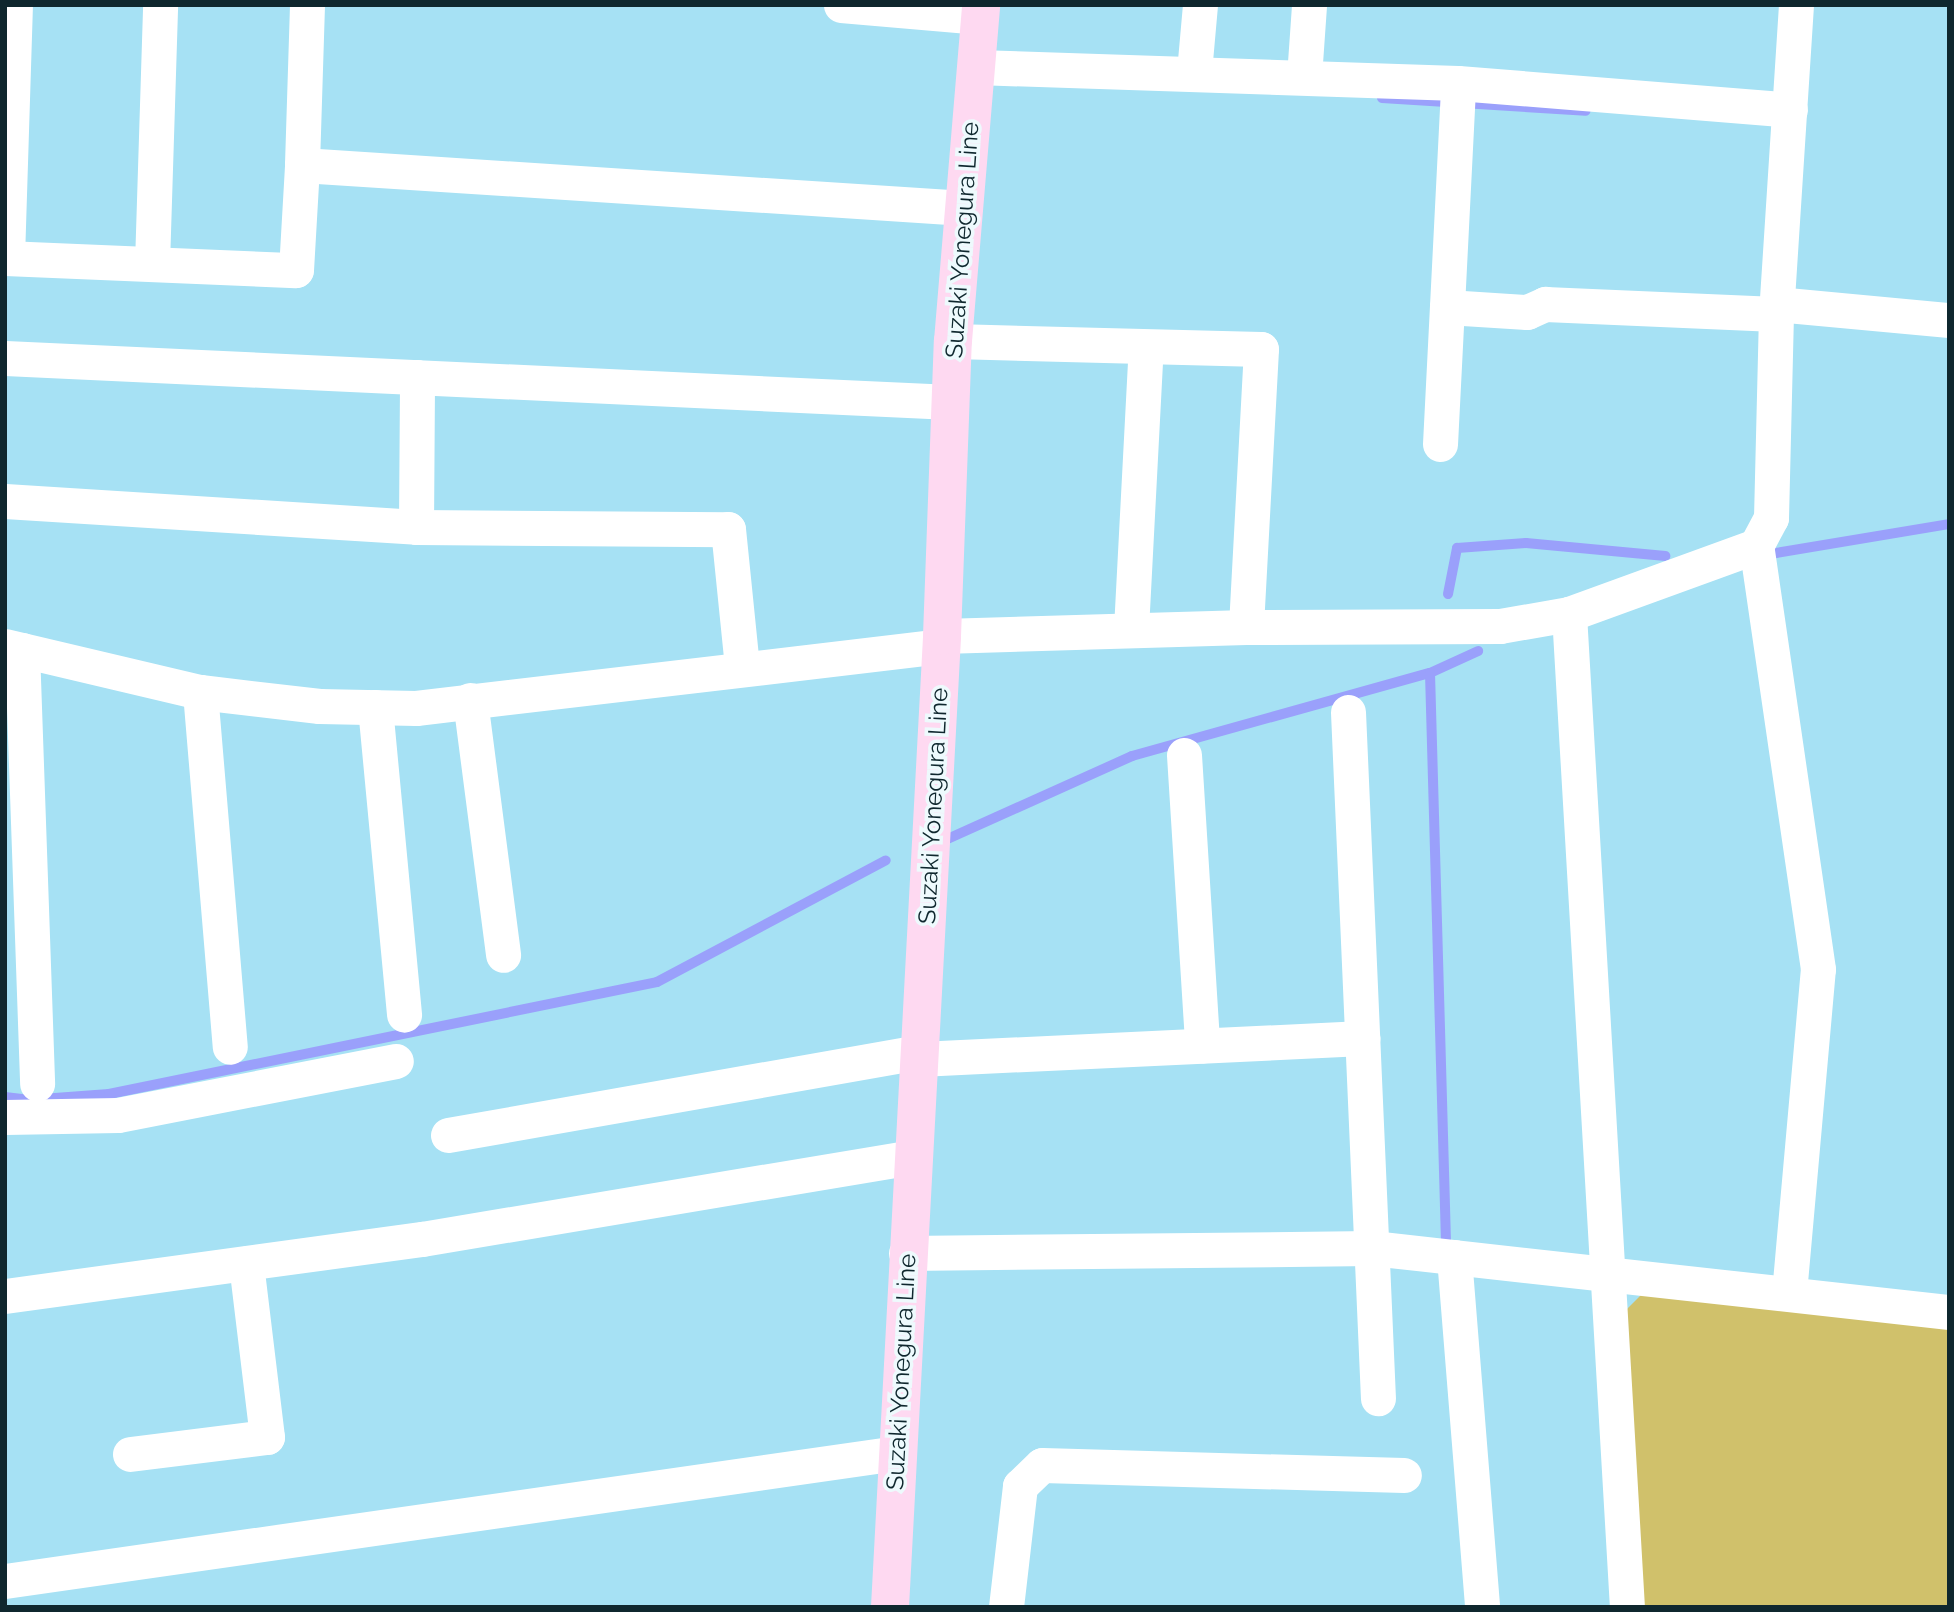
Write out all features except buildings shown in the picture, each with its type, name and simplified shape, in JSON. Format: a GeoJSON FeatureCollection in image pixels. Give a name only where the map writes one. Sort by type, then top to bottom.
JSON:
{"type":"FeatureCollection","features":[{"type":"Feature","properties":{"kind":"main road","name":"Suzaki Yonegura Line"},"geometry":{"type":"LineString","coordinates":[[890,1607],[906,1254],[914,1157],[942,641],[953,341],[980,11]]}},
{"type":"Feature","properties":{"kind":"street"},"geometry":{"type":"LineString","coordinates":[[15,5],[6,258],[296,270],[307,5]]}},
{"type":"Feature","properties":{"kind":"street"},"geometry":{"type":"LineString","coordinates":[[152,264],[160,5]]}},
{"type":"Feature","properties":{"kind":"street"},"geometry":{"type":"LineString","coordinates":[[841,5],[980,11]]}},
{"type":"Feature","properties":{"kind":"street"},"geometry":{"type":"LineString","coordinates":[[1194,72],[1200,5]]}},
{"type":"Feature","properties":{"kind":"street"},"geometry":{"type":"LineString","coordinates":[[1304,77],[1309,5]]}},
{"type":"Feature","properties":{"kind":"street"},"geometry":{"type":"LineString","coordinates":[[1789,1293],[1818,969],[1756,546],[1771,518],[1769,311],[1779,109],[1796,5]]}},
{"type":"Feature","properties":{"kind":"street"},"geometry":{"type":"LineString","coordinates":[[976,67],[1304,77],[1457,96],[1779,109]]}},
{"type":"Feature","properties":{"kind":"street"},"geometry":{"type":"LineString","coordinates":[[1440,444],[1457,96]]}},
{"type":"Feature","properties":{"kind":"street"},"geometry":{"type":"LineString","coordinates":[[302,164],[965,208]]}},
{"type":"Feature","properties":{"kind":"street"},"geometry":{"type":"LineString","coordinates":[[1447,307],[1527,312],[1545,304],[1949,320]]}},
{"type":"Feature","properties":{"kind":"street"},"geometry":{"type":"LineString","coordinates":[[953,341],[1261,349],[1246,627]]}},
{"type":"Feature","properties":{"kind":"street"},"geometry":{"type":"LineString","coordinates":[[1131,629],[1146,347]]}},
{"type":"Feature","properties":{"kind":"street"},"geometry":{"type":"LineString","coordinates":[[5,358],[951,402]]}},
{"type":"Feature","properties":{"kind":"street"},"geometry":{"type":"LineString","coordinates":[[416,527],[417,377]]}},
{"type":"Feature","properties":{"kind":"street"},"geometry":{"type":"LineString","coordinates":[[5,501],[416,527],[728,529],[742,668]]}},
{"type":"Feature","properties":{"kind":"street"},"geometry":{"type":"LineString","coordinates":[[37,1084],[19,988],[14,648],[200,692],[416,708],[942,641],[1131,629],[1500,626],[1569,614],[1756,546]]}},
{"type":"Feature","properties":{"kind":"street"},"geometry":{"type":"LineString","coordinates":[[1569,614],[1627,1607]]}},
{"type":"Feature","properties":{"kind":"street"},"geometry":{"type":"LineString","coordinates":[[200,692],[230,1047]]}},
{"type":"Feature","properties":{"kind":"street"},"geometry":{"type":"LineString","coordinates":[[470,701],[503,955]]}},
{"type":"Feature","properties":{"kind":"street"},"geometry":{"type":"LineString","coordinates":[[375,707],[404,1015]]}},
{"type":"Feature","properties":{"kind":"street"},"geometry":{"type":"LineString","coordinates":[[1348,712],[1378,1398]]}},
{"type":"Feature","properties":{"kind":"street"},"geometry":{"type":"LineString","coordinates":[[1184,755],[1202,1045]]}},
{"type":"Feature","properties":{"kind":"street"},"geometry":{"type":"LineString","coordinates":[[448,1135],[919,1056],[1363,1038]]}},
{"type":"Feature","properties":{"kind":"street"},"geometry":{"type":"LineString","coordinates":[[5,1117],[118,1115],[396,1061]]}},
{"type":"Feature","properties":{"kind":"street"},"geometry":{"type":"LineString","coordinates":[[5,1296],[422,1239],[914,1157]]}},
{"type":"Feature","properties":{"kind":"street"},"geometry":{"type":"LineString","coordinates":[[906,1254],[1372,1248],[1949,1312]]}},
{"type":"Feature","properties":{"kind":"street"},"geometry":{"type":"LineString","coordinates":[[1454,1257],[1482,1607]]}},
{"type":"Feature","properties":{"kind":"street"},"geometry":{"type":"LineString","coordinates":[[130,1454],[267,1437],[246,1263]]}},
{"type":"Feature","properties":{"kind":"street"},"geometry":{"type":"LineString","coordinates":[[5,1581],[897,1453]]}},
{"type":"Feature","properties":{"kind":"street"},"geometry":{"type":"LineString","coordinates":[[1006,1607],[1020,1486],[1042,1465],[1404,1475]]}},
{"type":"Feature","properties":{"kind":"shaded area"},"geometry":{"type":"Polygon","coordinates":[[[1642,1294],[1949,1326],[1949,1607],[1643,1607],[1625,1311],[1642,1294]]]}},
{"type":"Feature","properties":{"kind":"waterway"},"geometry":{"type":"LineString","coordinates":[[1382,98],[1586,111]]}},
{"type":"Feature","properties":{"kind":"waterway"},"geometry":{"type":"LineString","coordinates":[[1770,554],[1949,524]]}},
{"type":"Feature","properties":{"kind":"waterway"},"geometry":{"type":"LineString","coordinates":[[1448,594],[1457,548],[1526,543],[1665,556]]}},
{"type":"Feature","properties":{"kind":"waterway"},"geometry":{"type":"LineString","coordinates":[[1430,673],[1478,651]]}},
{"type":"Feature","properties":{"kind":"waterway"},"geometry":{"type":"LineString","coordinates":[[943,841],[1132,756],[1430,673],[1446,1242]]}},
{"type":"Feature","properties":{"kind":"waterway"},"geometry":{"type":"LineString","coordinates":[[5,1097],[28,1100],[109,1094],[657,982],[886,860]]}}]}
